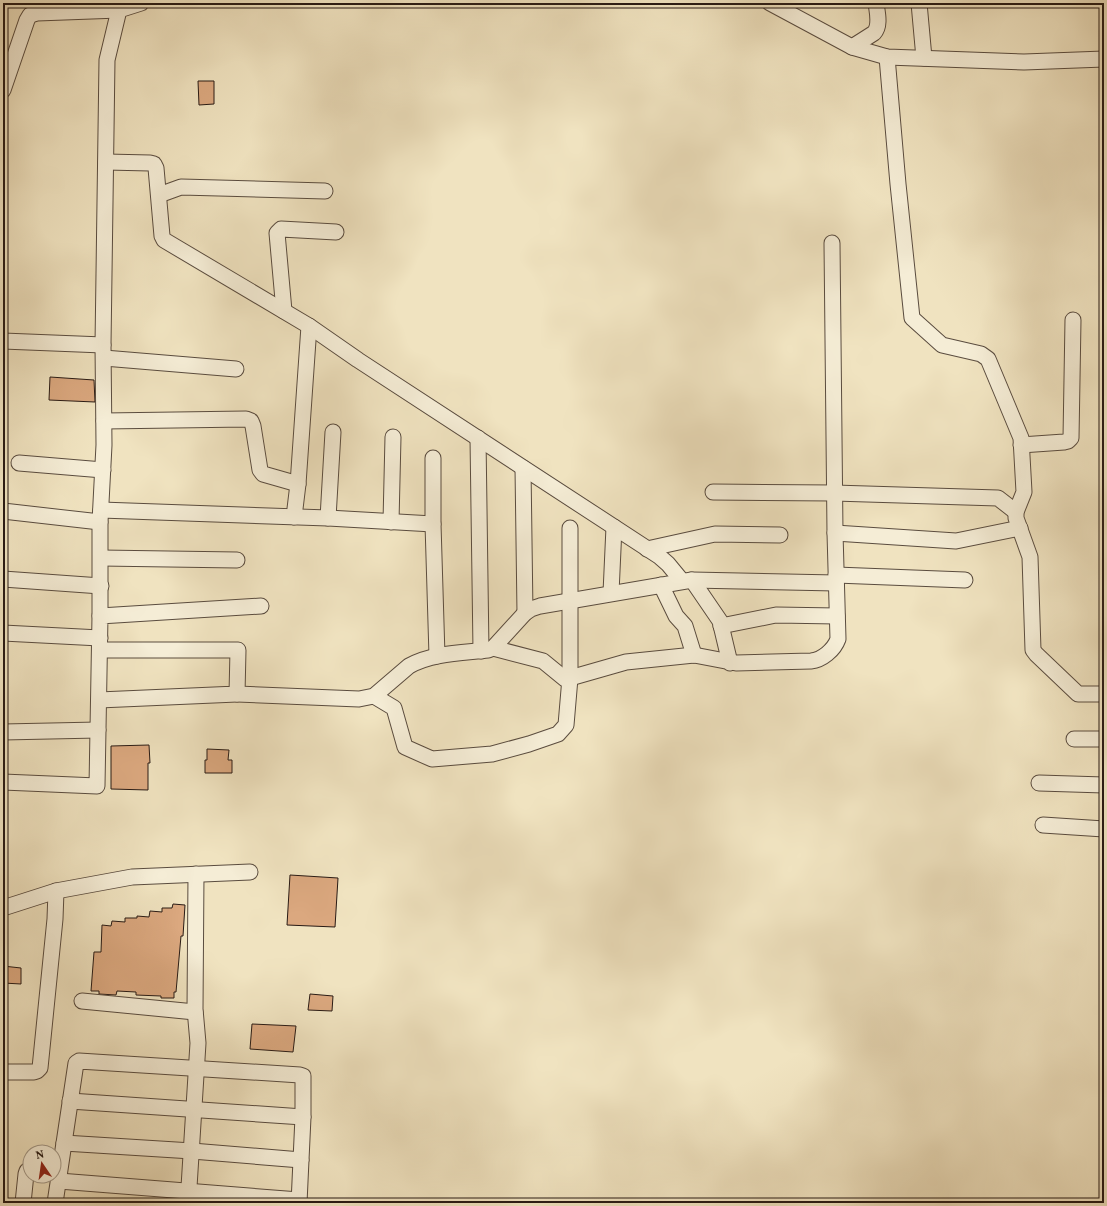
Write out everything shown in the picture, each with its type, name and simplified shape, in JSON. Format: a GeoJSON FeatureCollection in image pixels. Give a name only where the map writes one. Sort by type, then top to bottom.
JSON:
{"type":"FeatureCollection","features":[{"type":"Feature","properties":{"kind":"street"},"geometry":{"type":"LineString","coordinates":[[3,90],[27,20],[27,9],[37,13],[119,10],[141,3]]}},
{"type":"Feature","properties":{"kind":"street"},"geometry":{"type":"LineString","coordinates":[[852,47],[877,30],[876,3]]}},
{"type":"Feature","properties":{"kind":"street"},"geometry":{"type":"LineString","coordinates":[[919,3],[924,58]]}},
{"type":"Feature","properties":{"kind":"street"},"geometry":{"type":"LineString","coordinates":[[776,5],[852,47],[887,57],[1032,62],[1104,59]]}},
{"type":"Feature","properties":{"kind":"street"},"geometry":{"type":"LineString","coordinates":[[3,782],[97,786],[104,421],[107,60],[119,10]]}},
{"type":"Feature","properties":{"kind":"street"},"geometry":{"type":"LineString","coordinates":[[887,57],[912,318],[942,345],[981,354],[988,359],[1019,431],[1024,492],[1016,512],[1016,518],[1030,557],[1033,650],[1078,694],[1104,694]]}},
{"type":"Feature","properties":{"kind":"street"},"geometry":{"type":"LineString","coordinates":[[106,162],[154,164],[156,168],[162,236],[164,240],[310,326],[358,360],[614,527],[668,564],[687,581],[716,615],[721,626],[730,663]]}},
{"type":"Feature","properties":{"kind":"street"},"geometry":{"type":"LineString","coordinates":[[159,196],[181,187],[325,191]]}},
{"type":"Feature","properties":{"kind":"street"},"geometry":{"type":"LineString","coordinates":[[284,311],[277,233],[278,230],[336,232]]}},
{"type":"Feature","properties":{"kind":"street"},"geometry":{"type":"LineString","coordinates":[[99,700],[237,694],[359,700],[374,696],[409,666],[415,663],[437,656],[487,649],[543,661],[564,679],[621,663],[694,655],[730,663],[817,660],[834,648],[838,639],[834,493],[832,243]]}},
{"type":"Feature","properties":{"kind":"street"},"geometry":{"type":"LineString","coordinates":[[1021,445],[1064,442],[1071,438],[1073,320]]}},
{"type":"Feature","properties":{"kind":"street"},"geometry":{"type":"LineString","coordinates":[[294,517],[298,484],[310,326]]}},
{"type":"Feature","properties":{"kind":"street"},"geometry":{"type":"LineString","coordinates":[[3,341],[104,351],[236,369]]}},
{"type":"Feature","properties":{"kind":"street"},"geometry":{"type":"LineString","coordinates":[[104,421],[246,419],[251,421],[253,426],[260,470],[263,474],[298,484]]}},
{"type":"Feature","properties":{"kind":"street"},"geometry":{"type":"LineString","coordinates":[[328,518],[333,432]]}},
{"type":"Feature","properties":{"kind":"street"},"geometry":{"type":"LineString","coordinates":[[391,522],[393,437]]}},
{"type":"Feature","properties":{"kind":"street"},"geometry":{"type":"LineString","coordinates":[[478,438],[487,649]]}},
{"type":"Feature","properties":{"kind":"street"},"geometry":{"type":"LineString","coordinates":[[433,458],[433,524],[437,656]]}},
{"type":"Feature","properties":{"kind":"street"},"geometry":{"type":"LineString","coordinates":[[19,464],[103,470]]}},
{"type":"Feature","properties":{"kind":"street"},"geometry":{"type":"LineString","coordinates":[[523,468],[525,613]]}},
{"type":"Feature","properties":{"kind":"street"},"geometry":{"type":"LineString","coordinates":[[713,492],[834,493],[998,498],[1016,512]]}},
{"type":"Feature","properties":{"kind":"street"},"geometry":{"type":"LineString","coordinates":[[3,511],[101,516],[328,518],[433,524]]}},
{"type":"Feature","properties":{"kind":"street"},"geometry":{"type":"LineString","coordinates":[[611,594],[614,527]]}},
{"type":"Feature","properties":{"kind":"street"},"geometry":{"type":"LineString","coordinates":[[374,696],[394,708],[405,747],[432,760],[492,754],[558,734],[566,725],[570,678],[570,528]]}},
{"type":"Feature","properties":{"kind":"street"},"geometry":{"type":"LineString","coordinates":[[835,533],[956,541],[1020,528]]}},
{"type":"Feature","properties":{"kind":"street"},"geometry":{"type":"LineString","coordinates":[[647,549],[710,534],[780,535]]}},
{"type":"Feature","properties":{"kind":"street"},"geometry":{"type":"LineString","coordinates":[[101,558],[237,560]]}},
{"type":"Feature","properties":{"kind":"street"},"geometry":{"type":"LineString","coordinates":[[3,578],[101,586]]}},
{"type":"Feature","properties":{"kind":"street"},"geometry":{"type":"LineString","coordinates":[[487,649],[531,609],[540,606],[687,581],[836,579],[965,580]]}},
{"type":"Feature","properties":{"kind":"street"},"geometry":{"type":"LineString","coordinates":[[661,585],[676,616],[685,626],[694,655]]}},
{"type":"Feature","properties":{"kind":"street"},"geometry":{"type":"LineString","coordinates":[[100,616],[261,606]]}},
{"type":"Feature","properties":{"kind":"street"},"geometry":{"type":"LineString","coordinates":[[721,626],[776,615],[837,616]]}},
{"type":"Feature","properties":{"kind":"street"},"geometry":{"type":"LineString","coordinates":[[3,633],[100,644],[238,650],[237,694]]}},
{"type":"Feature","properties":{"kind":"street"},"geometry":{"type":"LineString","coordinates":[[3,732],[98,730]]}},
{"type":"Feature","properties":{"kind":"street"},"geometry":{"type":"LineString","coordinates":[[1074,739],[1104,739]]}},
{"type":"Feature","properties":{"kind":"street"},"geometry":{"type":"LineString","coordinates":[[1039,783],[1104,785]]}},
{"type":"Feature","properties":{"kind":"street"},"geometry":{"type":"LineString","coordinates":[[1043,825],[1104,829]]}},
{"type":"Feature","properties":{"kind":"street"},"geometry":{"type":"LineString","coordinates":[[3,908],[56,891],[132,877],[250,872]]}},
{"type":"Feature","properties":{"kind":"street"},"geometry":{"type":"LineString","coordinates":[[189,1197],[198,1043],[195,1012],[196,874]]}},
{"type":"Feature","properties":{"kind":"street"},"geometry":{"type":"LineString","coordinates":[[3,1072],[34,1072],[40,1068],[55,919],[56,891]]}},
{"type":"Feature","properties":{"kind":"street"},"geometry":{"type":"LineString","coordinates":[[82,1001],[195,1012]]}},
{"type":"Feature","properties":{"kind":"street"},"geometry":{"type":"LineString","coordinates":[[62,1154],[76,1063],[79,1061],[303,1076],[303,1117],[299,1202],[189,1197],[62,1176]]}},
{"type":"Feature","properties":{"kind":"street"},"geometry":{"type":"LineString","coordinates":[[70,1101],[303,1117]]}},
{"type":"Feature","properties":{"kind":"street"},"geometry":{"type":"LineString","coordinates":[[64,1143],[301,1160]]}},
{"type":"Feature","properties":{"kind":"street"},"geometry":{"type":"LineString","coordinates":[[23,1203],[25,1184]]}},
{"type":"Feature","properties":{"kind":"street"},"geometry":{"type":"LineString","coordinates":[[56,1203],[57,1184]]}},
{"type":"Feature","properties":{"kind":"building"},"geometry":{"type":"Polygon","coordinates":[[[198,81],[214,81],[214,104],[199,105],[198,81]]]}},
{"type":"Feature","properties":{"kind":"building"},"geometry":{"type":"Polygon","coordinates":[[[50,377],[94,380],[95,402],[49,400],[50,377]]]}},
{"type":"Feature","properties":{"kind":"building"},"geometry":{"type":"Polygon","coordinates":[[[149,745],[150,763],[148,763],[148,790],[111,789],[111,746],[149,745]]]}},
{"type":"Feature","properties":{"kind":"building"},"geometry":{"type":"Polygon","coordinates":[[[207,749],[229,750],[228,760],[232,760],[232,773],[205,773],[207,749]]]}},
{"type":"Feature","properties":{"kind":"building"},"geometry":{"type":"Polygon","coordinates":[[[290,875],[338,878],[335,927],[287,925],[290,875]]]}},
{"type":"Feature","properties":{"kind":"building"},"geometry":{"type":"Polygon","coordinates":[[[173,904],[185,905],[183,936],[181,936],[176,992],[174,992],[174,998],[136,995],[136,992],[117,991],[116,995],[99,994],[99,991],[91,991],[94,952],[101,952],[102,925],[111,926],[112,921],[125,922],[125,918],[137,918],[137,916],[149,917],[150,911],[162,912],[162,908],[172,908],[173,904]]]}},
{"type":"Feature","properties":{"kind":"building"},"geometry":{"type":"Polygon","coordinates":[[[3,966],[21,968],[21,984],[3,983],[3,966]]]}},
{"type":"Feature","properties":{"kind":"building"},"geometry":{"type":"Polygon","coordinates":[[[310,994],[333,996],[332,1011],[308,1010],[310,994]]]}},
{"type":"Feature","properties":{"kind":"building"},"geometry":{"type":"Polygon","coordinates":[[[252,1024],[296,1026],[293,1052],[250,1049],[252,1024]]]}}]}
